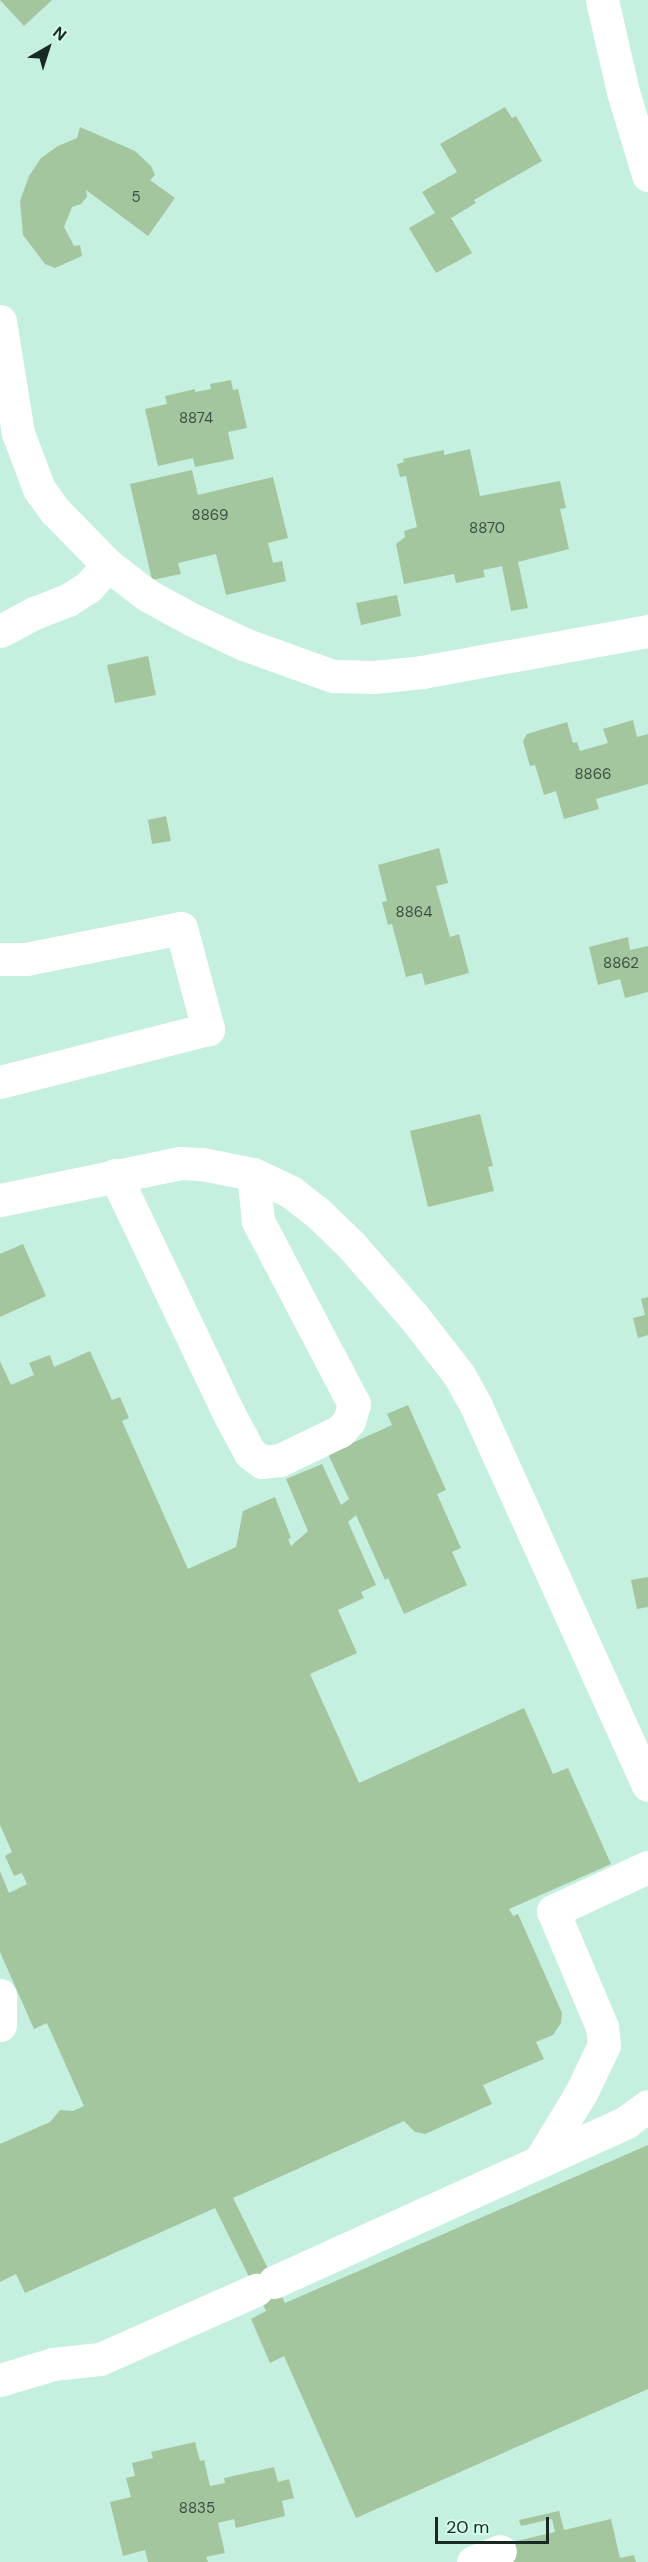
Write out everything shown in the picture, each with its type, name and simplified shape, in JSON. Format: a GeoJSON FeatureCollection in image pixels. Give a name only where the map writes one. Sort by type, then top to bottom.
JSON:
{"type":"FeatureCollection","features":[{"type":"Feature","properties":{"kind":"street"},"geometry":{"type":"LineString","coordinates":[[602,0],[623,92],[648,175]]}},
{"type":"Feature","properties":{"kind":"street"},"geometry":{"type":"LineString","coordinates":[[0,321],[18,433],[39,489],[55,511],[108,565],[147,595],[191,619],[244,644],[333,676],[374,677],[422,672],[648,631]]}},
{"type":"Feature","properties":{"kind":"street"},"geometry":{"type":"LineString","coordinates":[[0,631],[34,613],[68,600],[88,587],[108,565]]}},
{"type":"Feature","properties":{"kind":"street"},"geometry":{"type":"LineString","coordinates":[[0,959],[26,958],[181,928],[208,1029],[0,1082]]}},
{"type":"Feature","properties":{"kind":"street"},"geometry":{"type":"LineString","coordinates":[[0,1200],[180,1163],[202,1164],[253,1174],[291,1192],[318,1214],[352,1246],[406,1308],[459,1375],[476,1406],[648,1785]]}},
{"type":"Feature","properties":{"kind":"street"},"geometry":{"type":"LineString","coordinates":[[115,1175],[229,1414],[249,1453],[262,1462],[280,1460],[340,1431],[349,1421],[354,1404],[258,1221],[253,1174]]}},
{"type":"Feature","properties":{"kind":"street"},"geometry":{"type":"LineString","coordinates":[[539,2162],[581,2092],[604,2045],[602,2027],[553,1911],[648,1867]]}},
{"type":"Feature","properties":{"kind":"street"},"geometry":{"type":"LineString","coordinates":[[0,1995],[0,2025]]}},
{"type":"Feature","properties":{"kind":"street"},"geometry":{"type":"LineString","coordinates":[[0,2380],[53,2364],[100,2359],[626,2122],[648,2106]]}},
{"type":"Feature","properties":{"kind":"building"},"geometry":{"type":"Polygon","coordinates":[[[0,0],[52,0],[24,26],[0,0]]]}},
{"type":"Feature","properties":{"kind":"building"},"geometry":{"type":"Polygon","coordinates":[[[505,107],[512,118],[516,116],[542,161],[474,200],[476,203],[451,218],[472,253],[436,273],[409,228],[435,213],[422,192],[457,172],[440,144],[505,107]]]}},
{"type":"Feature","properties":{"kind":"building"},"geometry":{"type":"Polygon","coordinates":[[[80,127],[135,151],[151,166],[155,175],[150,180],[175,198],[148,236],[86,190],[87,197],[81,204],[72,207],[64,227],[74,246],[80,245],[82,256],[55,268],[45,264],[23,235],[20,201],[29,176],[41,158],[58,146],[77,138],[80,127]]]}},
{"type":"Feature","properties":{"kind":"building"},"geometry":{"type":"Polygon","coordinates":[[[231,380],[233,390],[238,389],[247,428],[228,432],[234,459],[195,467],[193,458],[158,466],[145,409],[167,404],[165,396],[195,389],[195,392],[211,389],[210,384],[231,380]]]}},
{"type":"Feature","properties":{"kind":"building"},"geometry":{"type":"Polygon","coordinates":[[[470,449],[480,496],[560,481],[566,508],[560,509],[569,549],[518,562],[528,608],[511,611],[502,566],[483,570],[485,577],[456,583],[454,574],[404,584],[396,544],[405,537],[404,531],[417,527],[406,476],[400,477],[397,464],[404,462],[403,459],[444,450],[444,455],[470,449]]]}},
{"type":"Feature","properties":{"kind":"building"},"geometry":{"type":"Polygon","coordinates":[[[192,470],[198,495],[273,477],[288,538],[268,543],[273,563],[282,561],[286,581],[226,595],[216,554],[178,563],[181,574],[152,580],[130,484],[192,470]]]}},
{"type":"Feature","properties":{"kind":"building"},"geometry":{"type":"Polygon","coordinates":[[[397,595],[401,616],[361,625],[356,603],[397,595]]]}},
{"type":"Feature","properties":{"kind":"building"},"geometry":{"type":"Polygon","coordinates":[[[148,656],[156,695],[115,703],[107,665],[148,656]]]}},
{"type":"Feature","properties":{"kind":"building"},"geometry":{"type":"Polygon","coordinates":[[[633,720],[637,737],[648,734],[648,784],[596,799],[599,809],[564,819],[556,791],[544,795],[535,765],[530,766],[523,741],[527,734],[567,722],[573,743],[577,742],[580,751],[608,743],[603,729],[633,720]]]}},
{"type":"Feature","properties":{"kind":"building"},"geometry":{"type":"Polygon","coordinates":[[[166,816],[171,841],[152,844],[148,820],[166,816]]]}},
{"type":"Feature","properties":{"kind":"building"},"geometry":{"type":"Polygon","coordinates":[[[439,848],[448,883],[436,886],[450,937],[459,934],[469,973],[425,985],[422,973],[406,977],[392,924],[388,925],[382,902],[387,901],[378,865],[439,848]]]}},
{"type":"Feature","properties":{"kind":"building"},"geometry":{"type":"Polygon","coordinates":[[[628,937],[630,950],[648,946],[648,992],[625,998],[620,979],[598,985],[589,947],[628,937]]]}},
{"type":"Feature","properties":{"kind":"building"},"geometry":{"type":"Polygon","coordinates":[[[480,1114],[493,1166],[488,1167],[494,1191],[428,1207],[410,1131],[480,1114]]]}},
{"type":"Feature","properties":{"kind":"building"},"geometry":{"type":"Polygon","coordinates":[[[23,1244],[46,1296],[0,1317],[0,1254],[23,1244]]]}},
{"type":"Feature","properties":{"kind":"building"},"geometry":{"type":"Polygon","coordinates":[[[648,1297],[648,1335],[638,1338],[633,1318],[645,1315],[641,1299],[648,1297]]]}},
{"type":"Feature","properties":{"kind":"building"},"geometry":{"type":"Polygon","coordinates":[[[90,1351],[112,1400],[120,1397],[129,1418],[122,1421],[188,1569],[236,1547],[243,1511],[275,1497],[291,1538],[288,1539],[291,1546],[308,1531],[286,1479],[322,1464],[341,1505],[349,1499],[328,1454],[392,1425],[387,1414],[408,1405],[446,1490],[437,1494],[461,1548],[452,1552],[467,1585],[404,1614],[388,1578],[385,1580],[356,1515],[348,1522],[376,1585],[361,1592],[364,1598],[338,1610],[357,1653],[310,1674],[359,1783],[524,1708],[553,1774],[568,1768],[611,1864],[509,1909],[513,1916],[518,1914],[562,2013],[561,2023],[553,2035],[536,2042],[544,2059],[483,2085],[492,2104],[425,2134],[415,2132],[404,2121],[233,2198],[285,2303],[648,2145],[648,2389],[356,2518],[284,2356],[270,2363],[251,2319],[266,2311],[215,2208],[25,2293],[16,2274],[0,2282],[0,2144],[50,2122],[60,2110],[73,2111],[84,2106],[47,2023],[34,2029],[0,1952],[0,1871],[9,1893],[27,1884],[22,1873],[14,1876],[5,1856],[12,1852],[0,1825],[0,1361],[11,1385],[34,1375],[29,1363],[50,1355],[54,1367],[90,1351]]]}},
{"type":"Feature","properties":{"kind":"building"},"geometry":{"type":"Polygon","coordinates":[[[648,1577],[648,1607],[637,1609],[631,1580],[648,1577]]]}},
{"type":"Feature","properties":{"kind":"building"},"geometry":{"type":"Polygon","coordinates":[[[195,2442],[200,2461],[204,2460],[210,2486],[225,2483],[224,2478],[274,2467],[278,2482],[289,2479],[294,2498],[282,2501],[285,2516],[236,2528],[234,2519],[218,2523],[225,2553],[206,2557],[208,2562],[148,2562],[145,2550],[123,2556],[110,2502],[131,2497],[126,2478],[135,2476],[132,2463],[153,2458],[151,2452],[195,2442]]]}},
{"type":"Feature","properties":{"kind":"building"},"geometry":{"type":"Polygon","coordinates":[[[559,2511],[564,2530],[611,2519],[620,2558],[634,2555],[636,2562],[512,2562],[508,2543],[555,2532],[552,2519],[521,2526],[519,2520],[559,2511]]]}}]}
